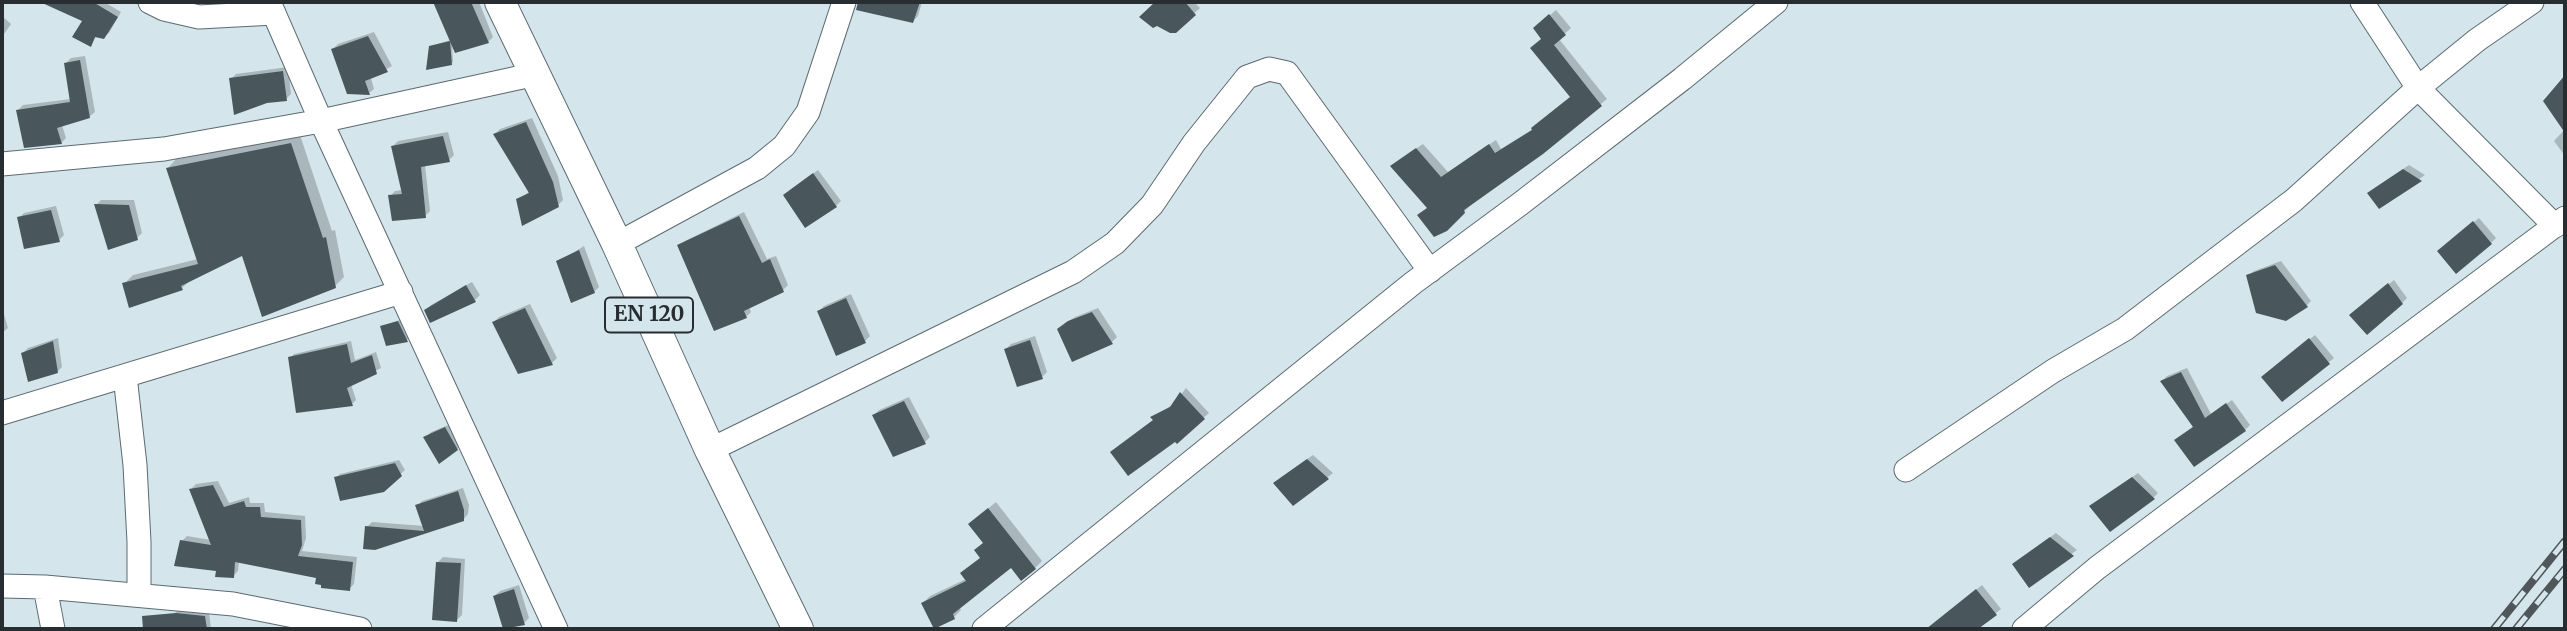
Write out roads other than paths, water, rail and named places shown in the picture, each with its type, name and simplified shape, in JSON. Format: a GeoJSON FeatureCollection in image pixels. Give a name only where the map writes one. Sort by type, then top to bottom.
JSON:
{"type":"FeatureCollection","features":[{"type":"Feature","properties":{"kind":"main road","name":"EN 120"},"geometry":{"type":"LineString","coordinates":[[500,2],[617,244],[710,450],[798,629]]}},
{"type":"Feature","properties":{"kind":"street"},"geometry":{"type":"LineString","coordinates":[[150,2],[164,9],[199,17],[272,7],[321,121],[556,629]]}},
{"type":"Feature","properties":{"kind":"street"},"geometry":{"type":"LineString","coordinates":[[984,629],[1430,271],[1639,112],[1776,2]]}},
{"type":"Feature","properties":{"kind":"street"},"geometry":{"type":"LineString","coordinates":[[2024,629],[2097,568],[2560,222],[2418,88],[2362,2]]}},
{"type":"Feature","properties":{"kind":"street"},"geometry":{"type":"LineString","coordinates":[[2384,2],[2386,38]]}},
{"type":"Feature","properties":{"kind":"street"},"geometry":{"type":"LineString","coordinates":[[1906,470],[2053,371],[2125,329],[2294,200],[2418,88],[2477,40],[2532,2]]}},
{"type":"Feature","properties":{"kind":"street"},"geometry":{"type":"LineString","coordinates":[[617,244],[757,168],[784,146],[808,112],[838,4]]}},
{"type":"Feature","properties":{"kind":"street"},"geometry":{"type":"LineString","coordinates":[[710,450],[1073,272],[1115,243],[1152,205],[1194,143],[1247,76],[1269,69],[1287,73],[1430,271]]}},
{"type":"Feature","properties":{"kind":"street"},"geometry":{"type":"LineString","coordinates":[[2,164],[164,149],[321,121],[536,74]]}},
{"type":"Feature","properties":{"kind":"street"},"geometry":{"type":"LineString","coordinates":[[2,413],[401,292]]}},
{"type":"Feature","properties":{"kind":"street"},"geometry":{"type":"LineString","coordinates":[[125,376],[136,478],[139,594]]}},
{"type":"Feature","properties":{"kind":"street"},"geometry":{"type":"LineString","coordinates":[[2,586],[139,594],[233,604],[360,629]]}},
{"type":"Feature","properties":{"kind":"street"},"geometry":{"type":"LineString","coordinates":[[45,587],[53,629]]}},
{"type":"Feature","properties":{"kind":"railway"},"geometry":{"type":"LineString","coordinates":[[2494,629],[2565,541]]}},
{"type":"Feature","properties":{"kind":"railway"},"geometry":{"type":"LineString","coordinates":[[2516,629],[2565,569]]}}]}
